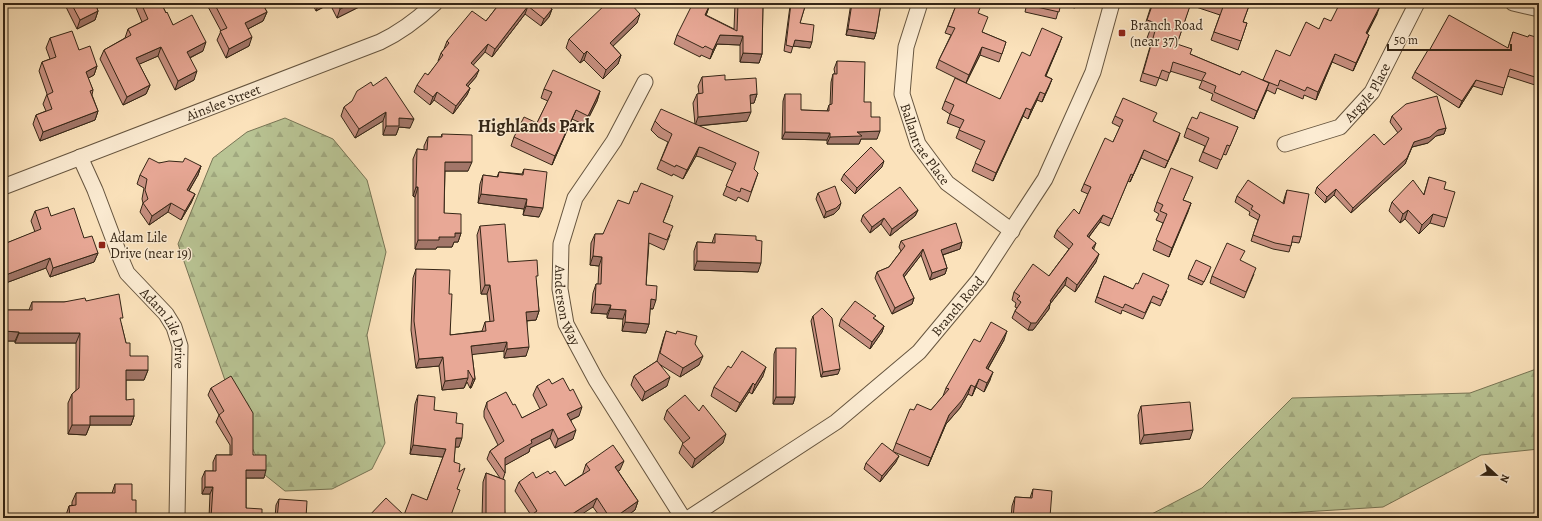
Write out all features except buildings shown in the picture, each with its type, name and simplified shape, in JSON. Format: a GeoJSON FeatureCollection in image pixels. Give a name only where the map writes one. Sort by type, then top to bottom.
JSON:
{"type":"FeatureCollection","features":[{"type":"Feature","properties":{"kind":"street","name":"Ainslee Street"},"geometry":{"type":"LineString","coordinates":[[3,187],[380,42],[409,26],[435,3]]}},
{"type":"Feature","properties":{"kind":"street","name":"Ballantrae Place"},"geometry":{"type":"LineString","coordinates":[[920,3],[906,47],[902,94],[918,144],[947,183],[1012,230]]}},
{"type":"Feature","properties":{"kind":"street","name":"Branch Road"},"geometry":{"type":"LineString","coordinates":[[689,518],[836,422],[919,352],[980,280],[1045,179],[1093,72],[1112,3]]}},
{"type":"Feature","properties":{"kind":"street","name":"Argyle Place"},"geometry":{"type":"LineString","coordinates":[[1285,144],[1340,127],[1372,92],[1417,3]]}},
{"type":"Feature","properties":{"kind":"street"},"geometry":{"type":"LineString","coordinates":[[1513,3],[1539,9]]}},
{"type":"Feature","properties":{"kind":"street","name":"Anderson Way"},"geometry":{"type":"LineString","coordinates":[[645,82],[614,141],[576,198],[560,244],[560,289],[566,324],[588,366],[683,518]]}},
{"type":"Feature","properties":{"kind":"street","name":"Adam Lile Drive"},"geometry":{"type":"LineString","coordinates":[[80,157],[95,190],[127,273],[166,314],[174,327],[180,346],[177,518]]}},
{"type":"Feature","properties":{"kind":"green space"},"geometry":{"type":"Polygon","coordinates":[[[285,118],[333,139],[367,180],[386,252],[367,335],[385,443],[372,469],[332,489],[285,491],[265,475],[238,418],[178,244],[213,158],[247,132],[285,118]]]}},
{"type":"Feature","properties":{"kind":"green space"},"geometry":{"type":"Polygon","coordinates":[[[1539,368],[1539,449],[1481,455],[1383,507],[1255,515],[1248,518],[1144,518],[1202,488],[1292,398],[1470,393],[1539,368]]]}},
{"type":"Feature","properties":{"kind":"place","name":"Branch Road (near 37)"},"geometry":{"type":"Point","coordinates":[1122,33]}},
{"type":"Feature","properties":{"kind":"place","name":"Adam Lile Drive (near 19)"},"geometry":{"type":"Point","coordinates":[102,245]}},
{"type":"Feature","properties":{"kind":"district","name":"Highlands Park"},"geometry":{"type":"Point","coordinates":[536,126]}}]}
